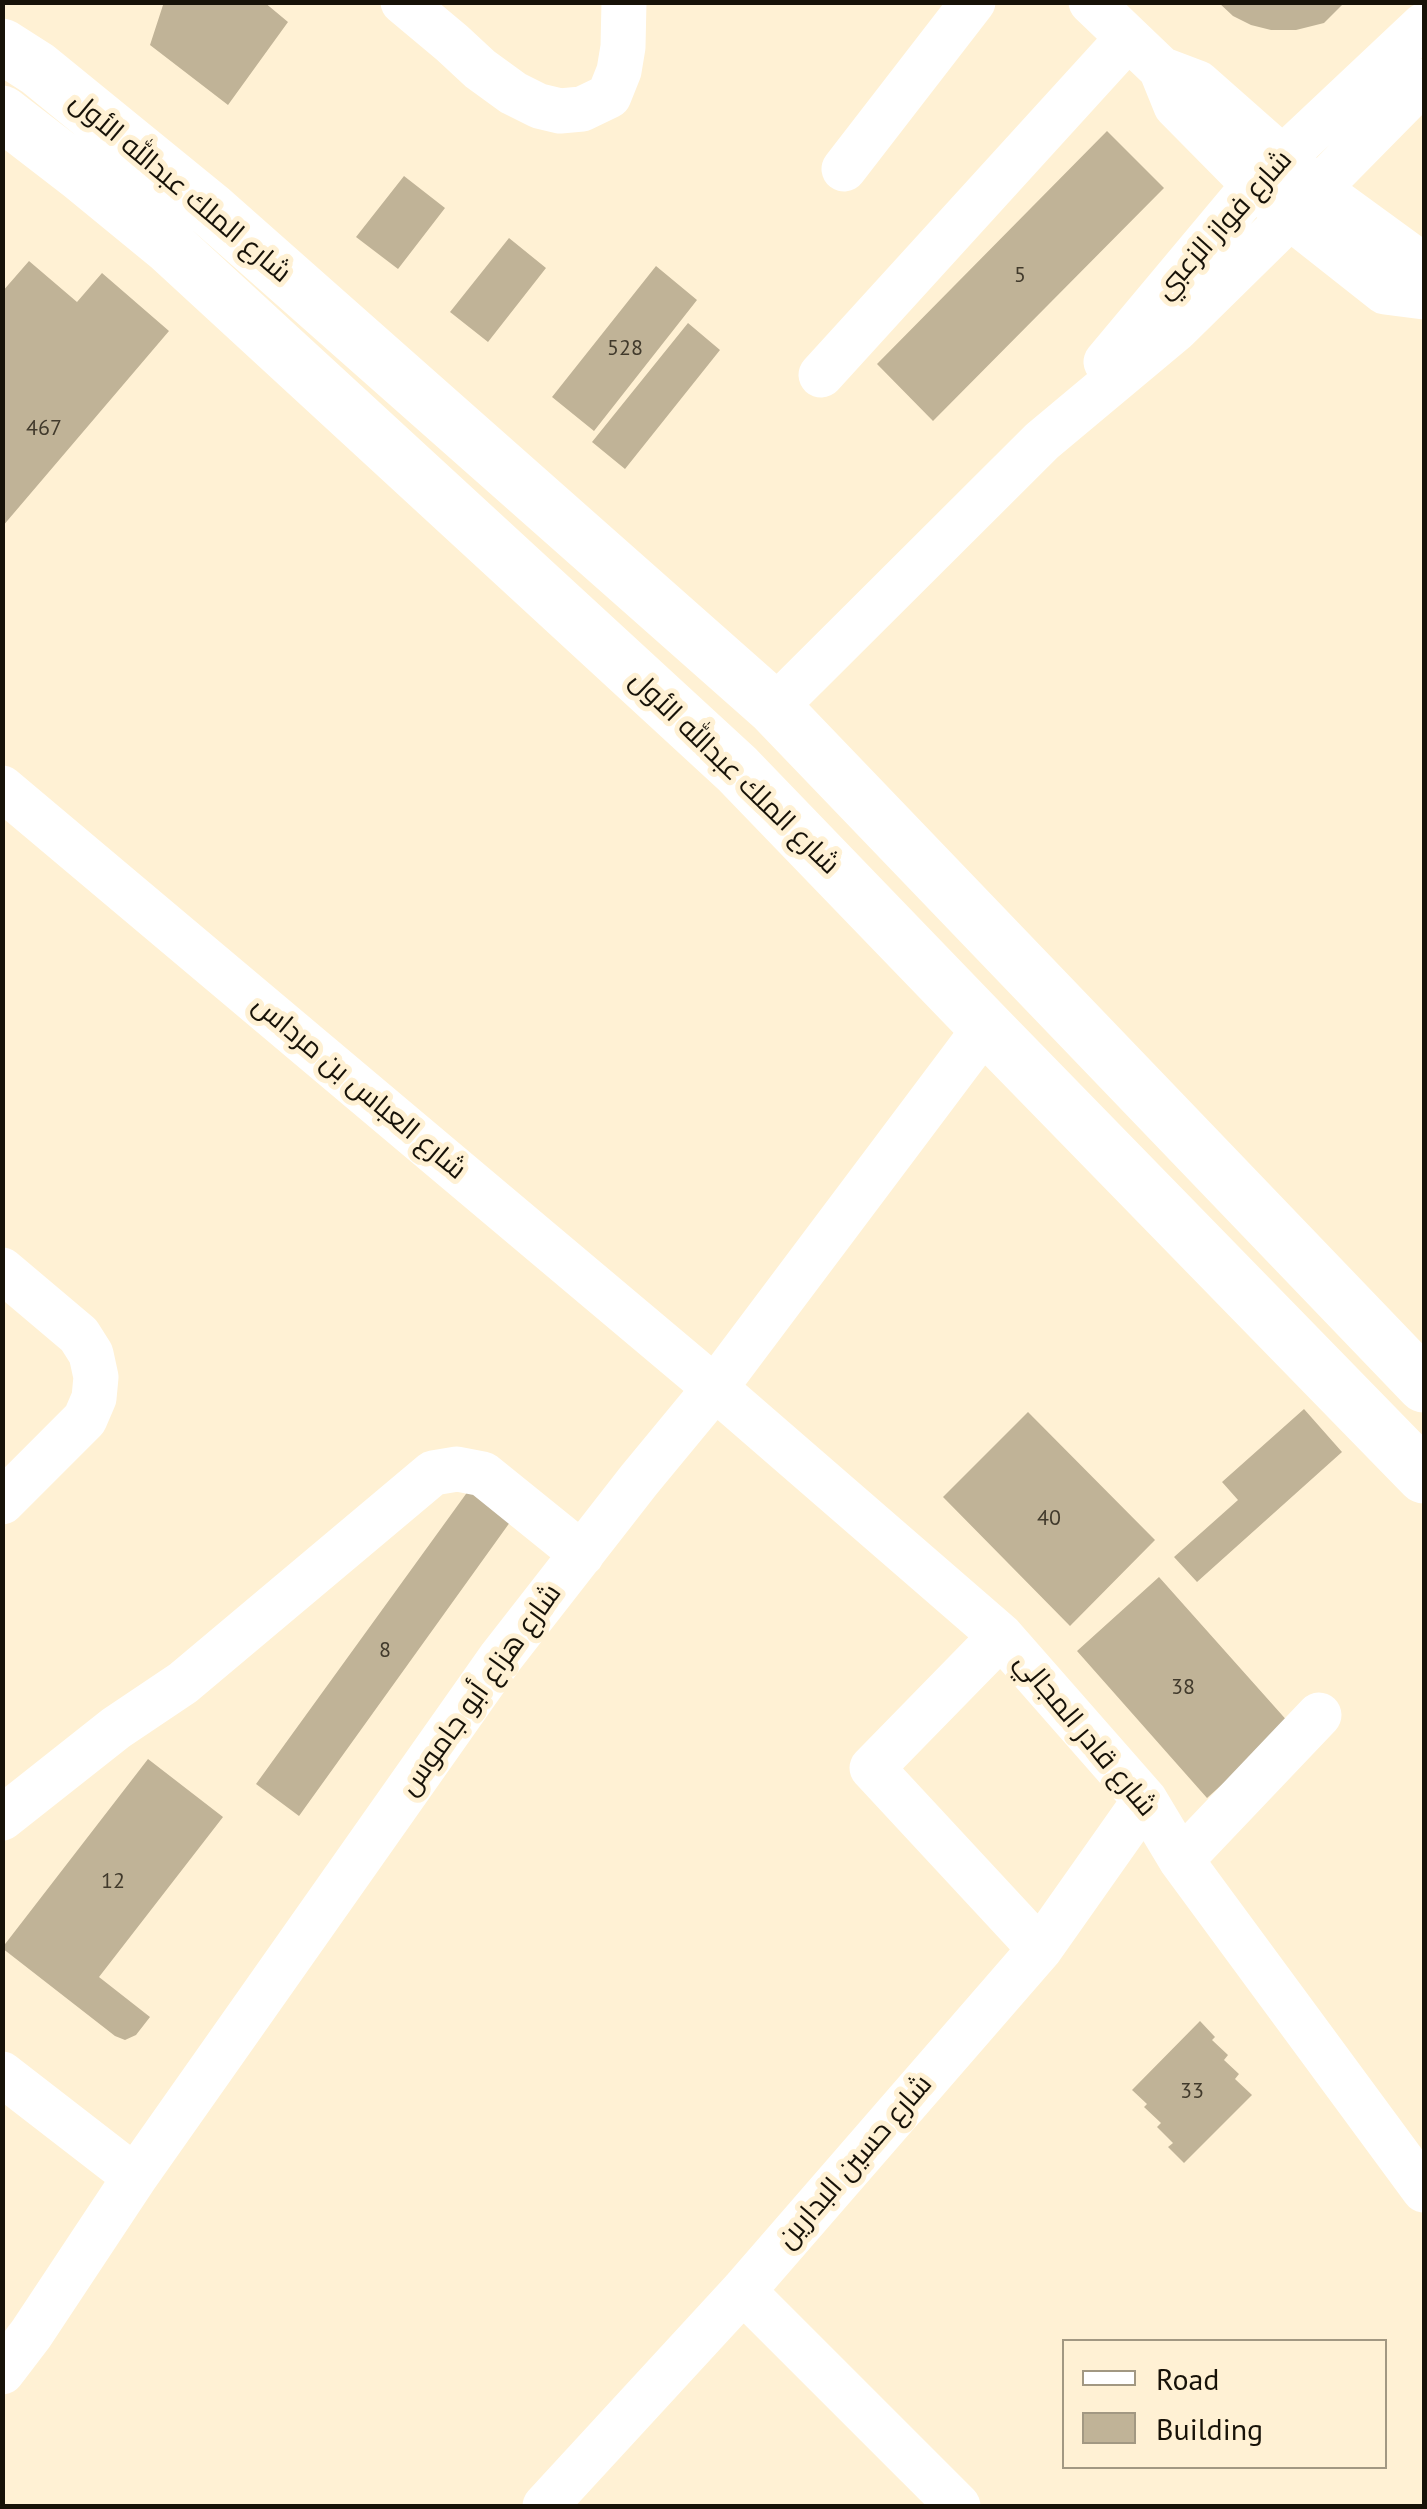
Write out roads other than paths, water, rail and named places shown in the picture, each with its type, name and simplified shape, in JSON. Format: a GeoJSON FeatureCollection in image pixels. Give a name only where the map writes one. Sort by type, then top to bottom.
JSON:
{"type":"FeatureCollection","features":[{"type":"Feature","properties":{"kind":"main road","name":"شارع الملك عبدالله الأول"},"geometry":{"type":"LineString","coordinates":[[2,46],[38,70],[210,210],[774,708],[1424,1385]]}},
{"type":"Feature","properties":{"kind":"main road","name":"شارع الملك عبدالله الأول"},"geometry":{"type":"LineString","coordinates":[[3,114],[170,248],[723,756],[1424,1476]]}},
{"type":"Feature","properties":{"kind":"street"},"geometry":{"type":"LineString","coordinates":[[403,2],[512,93],[538,106],[560,110],[582,109],[609,96],[623,46],[624,2]]}},
{"type":"Feature","properties":{"kind":"street"},"geometry":{"type":"LineString","coordinates":[[844,169],[974,2]]}},
{"type":"Feature","properties":{"kind":"street"},"geometry":{"type":"LineString","coordinates":[[1091,2],[1161,69],[1176,106],[1304,203],[1410,256],[1424,295]]}},
{"type":"Feature","properties":{"kind":"street","name":"شارع فواز الزعبي"},"geometry":{"type":"LineString","coordinates":[[1042,441],[1152,304],[1268,172],[1424,25]]}},
{"type":"Feature","properties":{"kind":"street"},"geometry":{"type":"LineString","coordinates":[[820,375],[1128,38]]}},
{"type":"Feature","properties":{"kind":"street","name":"شارع فواز الزعبي"},"geometry":{"type":"LineString","coordinates":[[774,708],[1042,441],[1176,329],[1424,81]]}},
{"type":"Feature","properties":{"kind":"street","name":"شارع العباس بن مرداس"},"geometry":{"type":"LineString","coordinates":[[2,788],[715,1388]]}},
{"type":"Feature","properties":{"kind":"street","name":"شارع هزاع أبو جاموس"},"geometry":{"type":"LineString","coordinates":[[2,2372],[501,1657],[715,1388],[986,1027]]}},
{"type":"Feature","properties":{"kind":"street"},"geometry":{"type":"LineString","coordinates":[[2,1270],[79,1334],[92,1354],[96,1377],[94,1398],[85,1419],[2,1502]]}},
{"type":"Feature","properties":{"kind":"street","name":"شارع قادر المجالي"},"geometry":{"type":"LineString","coordinates":[[715,1388],[1001,1636],[1145,1800],[1181,1860],[1424,2190]]}},
{"type":"Feature","properties":{"kind":"street"},"geometry":{"type":"LineString","coordinates":[[2,1818],[116,1728],[183,1683],[433,1474],[457,1470],[483,1474],[582,1554]]}},
{"type":"Feature","properties":{"kind":"street"},"geometry":{"type":"LineString","coordinates":[[1001,1636],[872,1768],[1040,1949]]}},
{"type":"Feature","properties":{"kind":"street"},"geometry":{"type":"LineString","coordinates":[[1181,1860],[1319,1715]]}},
{"type":"Feature","properties":{"kind":"street","name":"شارع حسين البدارين"},"geometry":{"type":"LineString","coordinates":[[545,2506],[743,2291],[1040,1949],[1145,1800]]}},
{"type":"Feature","properties":{"kind":"street"},"geometry":{"type":"LineString","coordinates":[[2,2074],[135,2177]]}},
{"type":"Feature","properties":{"kind":"street"},"geometry":{"type":"LineString","coordinates":[[743,2291],[958,2506]]}}]}
